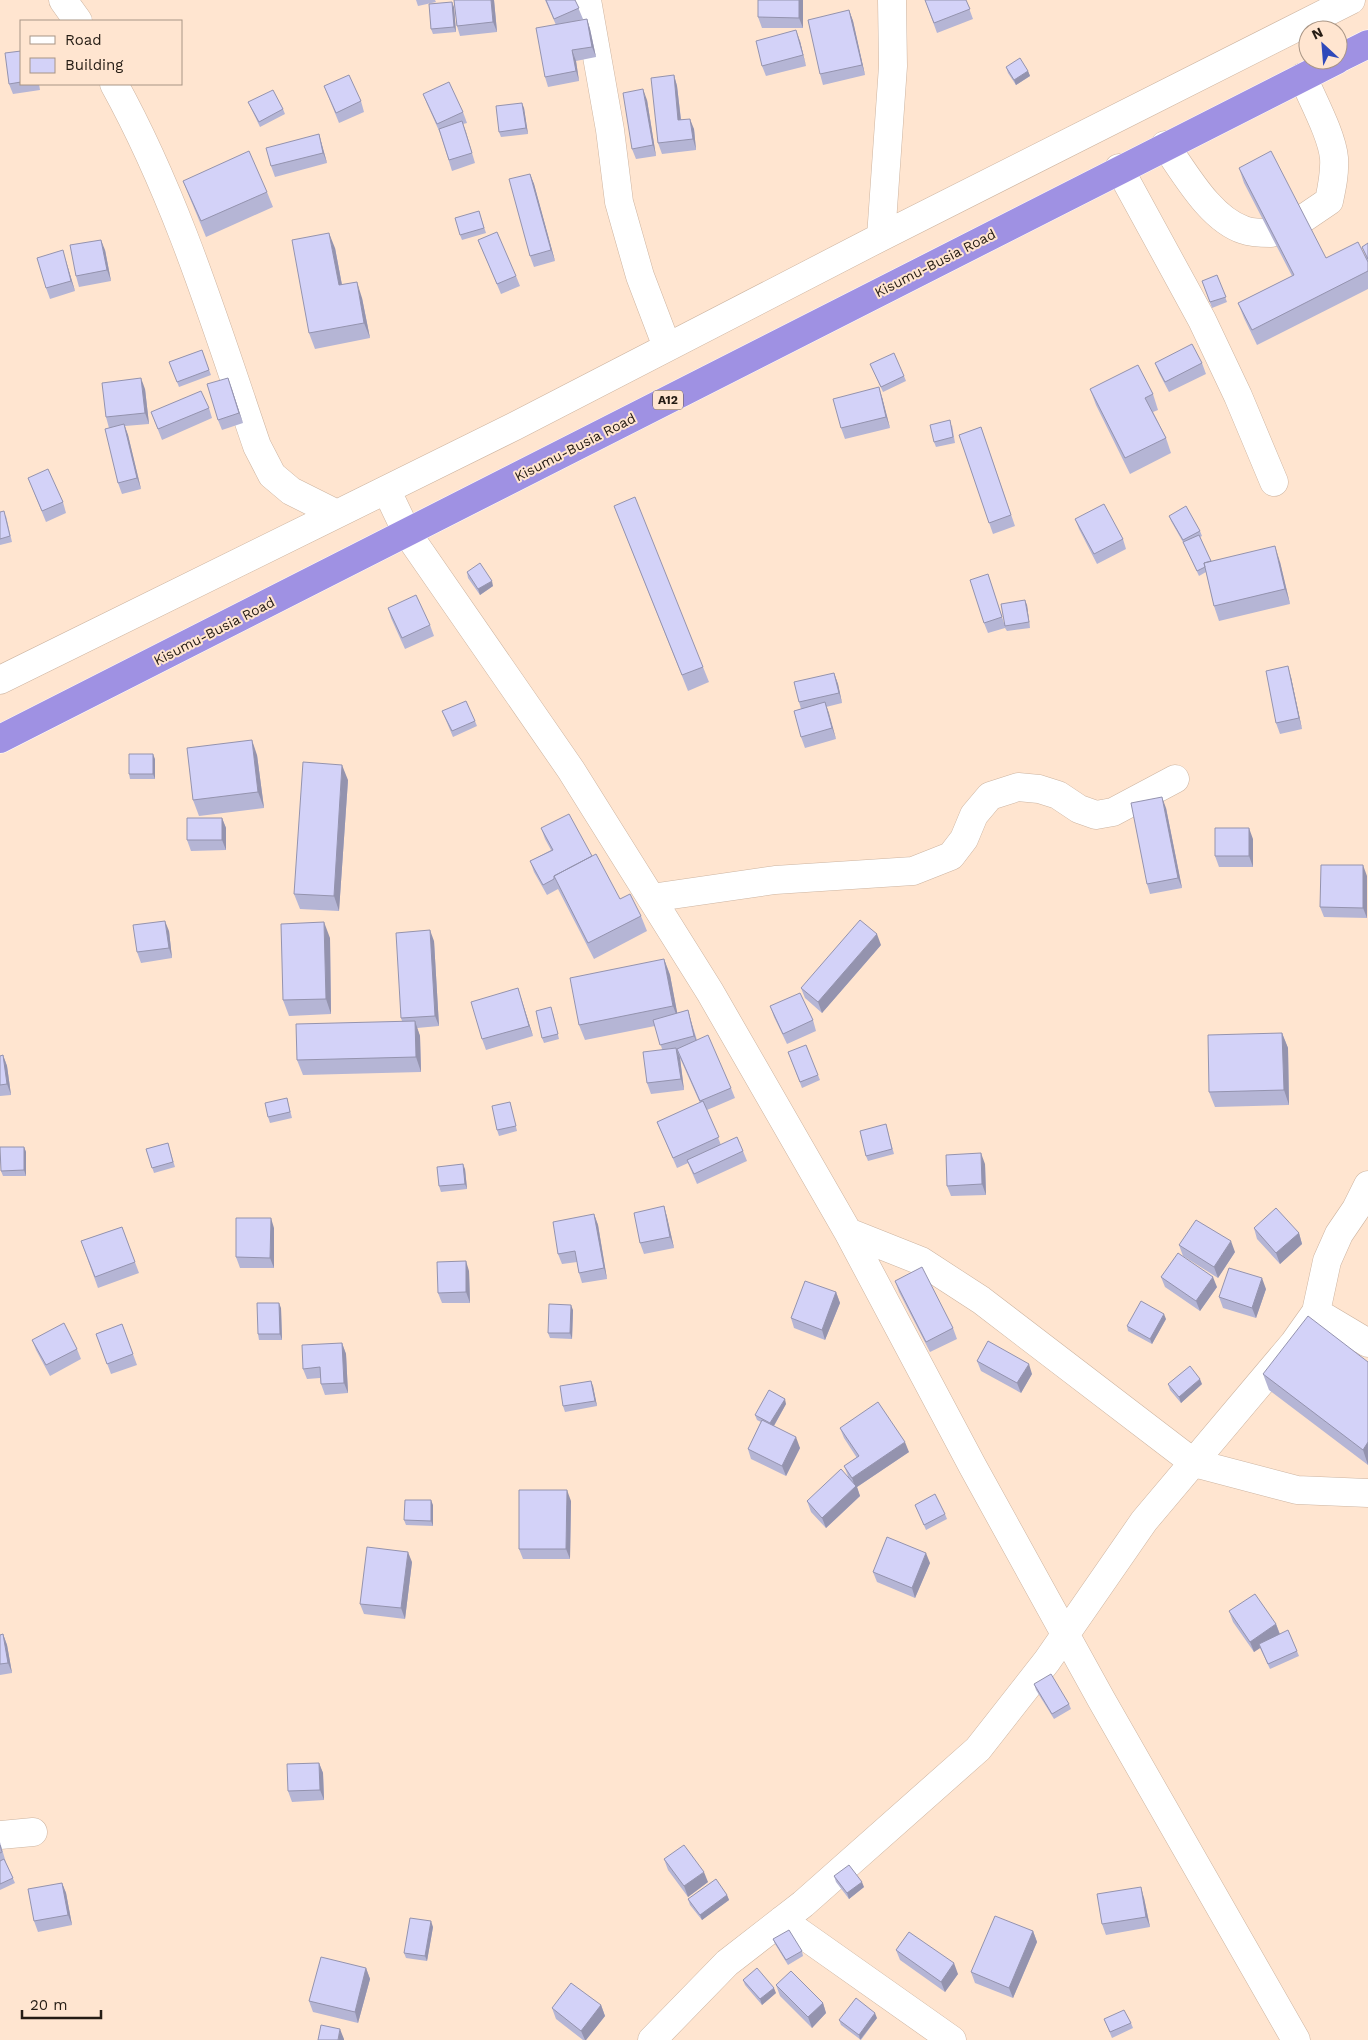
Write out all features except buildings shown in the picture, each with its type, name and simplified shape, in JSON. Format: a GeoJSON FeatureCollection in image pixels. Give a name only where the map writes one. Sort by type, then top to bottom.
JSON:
{"type":"FeatureCollection","features":[{"type":"Feature","properties":{"kind":"highway","name":"Kisumu-Busia Road"},"geometry":{"type":"LineString","coordinates":[[1348,54],[1368,44]]}},
{"type":"Feature","properties":{"kind":"highway","name":"Kisumu-Busia Road"},"geometry":{"type":"LineString","coordinates":[[0,739],[1119,168],[1317,70]]}},
{"type":"Feature","properties":{"kind":"street"},"geometry":{"type":"LineString","coordinates":[[63,0],[77,20]]}},
{"type":"Feature","properties":{"kind":"street"},"geometry":{"type":"LineString","coordinates":[[587,0],[610,130],[619,202],[640,276],[667,347]]}},
{"type":"Feature","properties":{"kind":"street"},"geometry":{"type":"LineString","coordinates":[[881,237],[893,66],[892,0]]}},
{"type":"Feature","properties":{"kind":"street"},"geometry":{"type":"LineString","coordinates":[[0,680],[387,491],[881,237],[1351,0]]}},
{"type":"Feature","properties":{"kind":"street"},"geometry":{"type":"LineString","coordinates":[[1303,77],[1327,134],[1334,156],[1334,176],[1329,201],[1304,218]]}},
{"type":"Feature","properties":{"kind":"street"},"geometry":{"type":"LineString","coordinates":[[115,85],[137,126],[188,245],[257,446],[272,475],[291,491],[337,514]]}},
{"type":"Feature","properties":{"kind":"street"},"geometry":{"type":"LineString","coordinates":[[1165,145],[1206,203],[1229,222],[1243,230],[1271,233]]}},
{"type":"Feature","properties":{"kind":"street"},"geometry":{"type":"LineString","coordinates":[[1119,168],[1202,320],[1238,396],[1274,482]]}},
{"type":"Feature","properties":{"kind":"street"},"geometry":{"type":"LineString","coordinates":[[387,491],[407,533],[571,770],[710,992],[848,1232],[973,1467],[1065,1634],[1296,2040]]}},
{"type":"Feature","properties":{"kind":"street"},"geometry":{"type":"LineString","coordinates":[[651,898],[775,880],[913,870],[951,856],[964,839],[974,815],[990,796],[1018,787],[1039,788],[1058,795],[1079,809],[1096,815],[1113,812],[1175,779]]}},
{"type":"Feature","properties":{"kind":"street"},"geometry":{"type":"LineString","coordinates":[[652,2040],[727,1963],[803,1904],[978,1749],[1046,1661],[1144,1521],[1294,1344],[1316,1312],[1326,1261],[1368,1185]]}},
{"type":"Feature","properties":{"kind":"street"},"geometry":{"type":"LineString","coordinates":[[848,1232],[920,1261],[981,1300],[1194,1463],[1297,1490],[1368,1493]]}},
{"type":"Feature","properties":{"kind":"street"},"geometry":{"type":"LineString","coordinates":[[1316,1312],[1368,1343]]}},
{"type":"Feature","properties":{"kind":"street"},"geometry":{"type":"LineString","coordinates":[[0,1835],[33,1832]]}},
{"type":"Feature","properties":{"kind":"street"},"geometry":{"type":"LineString","coordinates":[[782,1920],[952,2040]]}}]}
